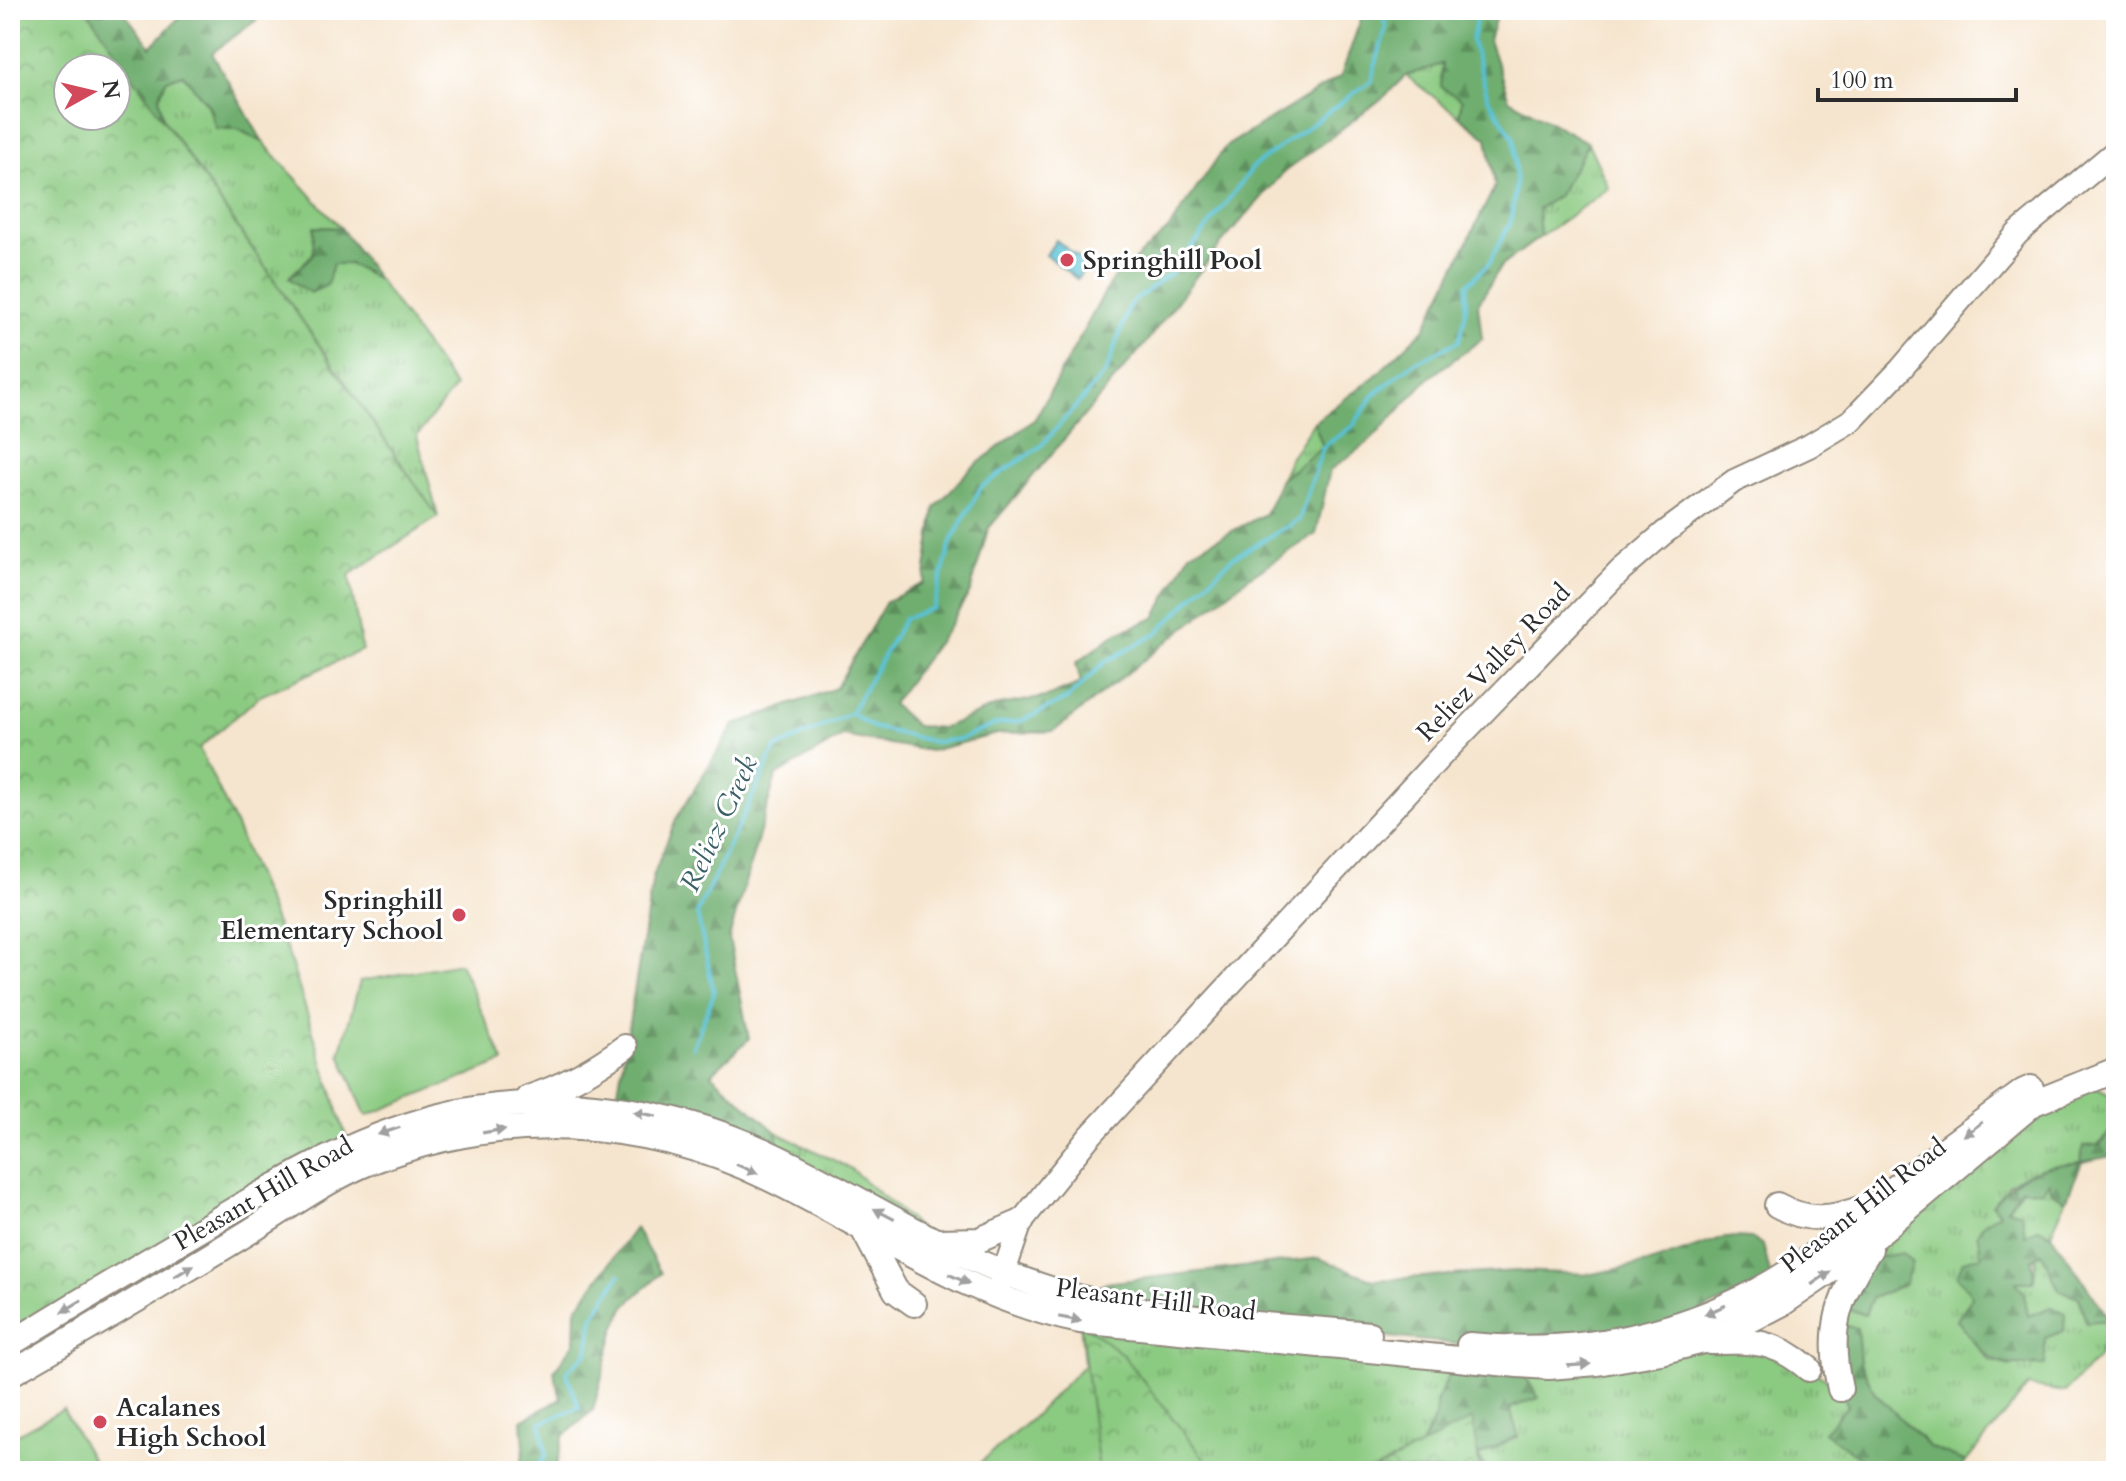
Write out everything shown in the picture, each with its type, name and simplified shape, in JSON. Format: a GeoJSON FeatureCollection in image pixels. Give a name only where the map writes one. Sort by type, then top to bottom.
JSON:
{"type":"FeatureCollection","features":[{"type":"Feature","properties":{"kind":"main road","name":"Reliez Valley Road"},"geometry":{"type":"LineString","coordinates":[[1000,1285],[1021,1222],[1089,1137],[1441,756],[1621,570],[1664,533],[1734,481],[1809,446],[1852,420],[1901,369],[2018,233],[2116,151]]}},
{"type":"Feature","properties":{"kind":"main road"},"geometry":{"type":"LineString","coordinates":[[509,1105],[590,1073],[625,1047]]}},
{"type":"Feature","properties":{"kind":"main road","name":"Pleasant Hill Road"},"geometry":{"type":"LineString","coordinates":[[1000,1285],[1053,1291],[1143,1311],[1474,1346],[1541,1349],[1594,1345],[1650,1333],[1703,1316],[1739,1299],[1817,1252],[1908,1178],[2024,1091],[2116,1057]]}},
{"type":"Feature","properties":{"kind":"main road","name":"Pleasant Hill Road"},"geometry":{"type":"LineString","coordinates":[[10,1344],[332,1154],[368,1138],[442,1115],[509,1105],[615,1109],[657,1116],[715,1132],[780,1158],[928,1251],[1000,1285],[1046,1314],[1080,1321],[1518,1365],[1549,1367],[1597,1363],[1700,1342],[1783,1303],[1815,1283],[1882,1231],[2034,1103],[2116,1070]]}},
{"type":"Feature","properties":{"kind":"main road","name":"Pleasant Hill Road"},"geometry":{"type":"LineString","coordinates":[[10,1374],[249,1232],[320,1186],[369,1162],[427,1143],[501,1130],[552,1125],[591,1127],[697,1147],[768,1178],[864,1231],[928,1251]]}},
{"type":"Feature","properties":{"kind":"main road"},"geometry":{"type":"LineString","coordinates":[[1777,1205],[1792,1214],[1811,1219],[1840,1217],[1879,1203]]}},
{"type":"Feature","properties":{"kind":"main road"},"geometry":{"type":"LineString","coordinates":[[864,1231],[896,1291],[914,1304],[907,1290],[907,1279],[928,1251],[979,1240],[1021,1222]]}},
{"type":"Feature","properties":{"kind":"main road"},"geometry":{"type":"LineString","coordinates":[[1840,1389],[1833,1361],[1838,1307],[1849,1283],[1882,1231]]}},
{"type":"Feature","properties":{"kind":"main road"},"geometry":{"type":"LineString","coordinates":[[1700,1342],[1775,1346],[1809,1369]]}},
{"type":"Feature","properties":{"kind":"green space"},"geometry":{"type":"Polygon","coordinates":[[[10,10],[122,10],[151,47],[186,10],[270,10],[212,53],[263,142],[238,129],[216,128],[208,105],[183,74],[166,80],[159,98],[163,119],[132,119],[132,52],[52,52],[52,119],[10,119],[10,10]]]}},
{"type":"Feature","properties":{"kind":"green space"},"geometry":{"type":"Polygon","coordinates":[[[10,10],[87,10],[116,52],[52,52],[52,132],[132,132],[132,75],[438,517],[349,575],[362,650],[260,696],[199,748],[235,824],[288,953],[349,1146],[10,1336],[10,10]]]}},
{"type":"Feature","properties":{"kind":"green space"},"geometry":{"type":"Polygon","coordinates":[[[1364,10],[1498,10],[1489,40],[1509,99],[1588,143],[1559,195],[1538,209],[1540,237],[1501,266],[1478,304],[1482,339],[1430,377],[1370,441],[1330,470],[1316,534],[1249,577],[1054,731],[997,734],[930,751],[843,736],[776,776],[729,938],[749,1039],[711,1074],[776,1132],[780,1158],[615,1109],[653,876],[676,819],[734,725],[836,688],[886,602],[924,583],[935,508],[968,471],[1035,419],[1111,281],[1168,230],[1225,147],[1341,76],[1364,10]],[[1442,64],[1405,76],[1384,97],[1284,172],[1220,245],[1144,345],[988,529],[970,592],[946,631],[892,704],[916,726],[942,728],[999,705],[1047,697],[1081,683],[1076,663],[1117,633],[1155,618],[1190,553],[1265,514],[1281,479],[1323,447],[1314,422],[1375,376],[1425,328],[1495,186],[1487,138],[1459,116],[1462,100],[1441,87],[1442,64]]]}},
{"type":"Feature","properties":{"kind":"green space"},"geometry":{"type":"Polygon","coordinates":[[[1442,64],[1462,100],[1459,116],[1405,75],[1442,64]]]}},
{"type":"Feature","properties":{"kind":"green space"},"geometry":{"type":"Polygon","coordinates":[[[183,74],[208,105],[216,128],[238,129],[263,142],[341,228],[314,227],[314,254],[289,277],[333,264],[350,264],[378,279],[455,387],[417,436],[438,517],[163,119],[159,98],[166,80],[183,74]]]}},
{"type":"Feature","properties":{"kind":"green space"},"geometry":{"type":"Polygon","coordinates":[[[1588,143],[1609,188],[1540,237],[1538,209],[1559,195],[1588,143]]]}},
{"type":"Feature","properties":{"kind":"green space"},"geometry":{"type":"Polygon","coordinates":[[[314,227],[341,228],[378,279],[350,264],[333,264],[327,285],[310,293],[289,278],[313,254],[314,227]]]}},
{"type":"Feature","properties":{"kind":"green space"},"geometry":{"type":"Polygon","coordinates":[[[1314,422],[1323,447],[1281,479],[1289,460],[1314,422]]]}},
{"type":"Feature","properties":{"kind":"green space"},"geometry":{"type":"Polygon","coordinates":[[[460,963],[504,1062],[366,1116],[340,1054],[360,981],[460,963]]]}},
{"type":"Feature","properties":{"kind":"green space"},"geometry":{"type":"Polygon","coordinates":[[[2085,1082],[2116,1098],[2116,1130],[2112,1130],[2082,1162],[2043,1169],[2007,1185],[2000,1213],[1984,1224],[1982,1256],[1972,1296],[1971,1339],[1989,1360],[2010,1366],[2023,1333],[2026,1313],[2022,1292],[2015,1281],[2034,1282],[2036,1256],[2043,1253],[2059,1290],[2079,1297],[2086,1321],[2110,1320],[2098,1358],[2065,1392],[2028,1386],[1966,1462],[1929,1447],[1875,1393],[1860,1363],[1857,1328],[1834,1324],[1838,1307],[1904,1285],[1862,1260],[2034,1103],[2085,1082]]]}},
{"type":"Feature","properties":{"kind":"green space"},"geometry":{"type":"Polygon","coordinates":[[[2112,1129],[2116,1130],[2116,1155],[2082,1162],[2066,1200],[2053,1193],[2049,1182],[2042,1191],[2021,1188],[2007,1209],[2022,1213],[2025,1235],[2038,1228],[2051,1234],[2110,1320],[2086,1322],[2079,1297],[2059,1290],[2042,1253],[2032,1259],[2034,1282],[2016,1282],[2024,1293],[2028,1316],[2052,1307],[2065,1313],[2064,1331],[2045,1338],[2045,1365],[2012,1365],[1993,1359],[1977,1346],[1957,1320],[1972,1296],[1957,1276],[1963,1261],[1982,1256],[1977,1234],[1983,1224],[1999,1213],[1992,1205],[2012,1184],[2042,1168],[2081,1162],[2083,1146],[2100,1145],[2112,1129]]]}},
{"type":"Feature","properties":{"kind":"green space"},"geometry":{"type":"Polygon","coordinates":[[[776,1132],[850,1168],[933,1240],[780,1158],[776,1132]]]}},
{"type":"Feature","properties":{"kind":"green space"},"geometry":{"type":"Polygon","coordinates":[[[2050,1181],[2053,1193],[2066,1200],[2051,1234],[2038,1228],[2025,1236],[2007,1210],[2022,1188],[2050,1181]]]}},
{"type":"Feature","properties":{"kind":"green space"},"geometry":{"type":"Polygon","coordinates":[[[635,1228],[661,1273],[625,1306],[615,1328],[593,1410],[563,1437],[556,1471],[520,1471],[524,1447],[522,1420],[561,1399],[554,1371],[575,1342],[576,1309],[635,1228]]]}},
{"type":"Feature","properties":{"kind":"green space"},"geometry":{"type":"Polygon","coordinates":[[[1751,1238],[1763,1245],[1772,1281],[1650,1333],[1474,1346],[1143,1311],[1088,1298],[1105,1283],[1319,1258],[1374,1280],[1515,1271],[1592,1274],[1653,1262],[1719,1239],[1751,1238]]]}},
{"type":"Feature","properties":{"kind":"green space"},"geometry":{"type":"Polygon","coordinates":[[[1903,1253],[1912,1263],[1904,1285],[1872,1298],[1865,1314],[1838,1307],[1862,1260],[1903,1253]]]}},
{"type":"Feature","properties":{"kind":"green space"},"geometry":{"type":"Polygon","coordinates":[[[1080,1321],[1456,1360],[1436,1403],[1436,1415],[1413,1471],[978,1471],[976,1466],[1030,1420],[1084,1365],[1080,1321]]]}},
{"type":"Feature","properties":{"kind":"green space"},"geometry":{"type":"Polygon","coordinates":[[[1080,1321],[1123,1355],[1214,1471],[1099,1471],[1080,1321]]]}},
{"type":"Feature","properties":{"kind":"green space"},"geometry":{"type":"Polygon","coordinates":[[[1834,1324],[1857,1328],[1860,1363],[1875,1393],[1929,1447],[1966,1462],[1959,1471],[1878,1471],[1824,1432],[1848,1405],[1840,1389],[1834,1324]]]}},
{"type":"Feature","properties":{"kind":"green space"},"geometry":{"type":"Polygon","coordinates":[[[1736,1342],[1800,1364],[1829,1381],[1841,1392],[1848,1405],[1862,1460],[1878,1471],[1487,1471],[1478,1456],[1518,1437],[1510,1408],[1518,1365],[1736,1342]]]}},
{"type":"Feature","properties":{"kind":"green space"},"geometry":{"type":"Polygon","coordinates":[[[1456,1360],[1518,1365],[1539,1398],[1510,1408],[1518,1436],[1478,1456],[1487,1471],[1413,1471],[1436,1416],[1436,1403],[1456,1360]]]}},
{"type":"Feature","properties":{"kind":"green space"},"geometry":{"type":"Polygon","coordinates":[[[63,1409],[98,1471],[10,1471],[10,1438],[63,1409]]]}},
{"type":"Feature","properties":{"kind":"green space"},"geometry":{"type":"Polygon","coordinates":[[[1472,1419],[1480,1471],[1373,1471],[1472,1419]]]}},
{"type":"Feature","properties":{"kind":"water","name":"Springhill Pool"},"geometry":{"type":"Polygon","coordinates":[[[1056,240],[1088,265],[1077,279],[1046,255],[1056,240]]]}},
{"type":"Feature","properties":{"kind":"waterway","name":"Reliez Creek"},"geometry":{"type":"LineString","coordinates":[[693,1047],[714,993],[697,913],[775,749],[851,713],[904,619],[933,608],[951,542],[981,487],[1041,446],[1106,372],[1130,304],[1175,270],[1254,166],[1371,81],[1386,28],[1382,10]]}},
{"type":"Feature","properties":{"kind":"waterway"},"geometry":{"type":"LineString","coordinates":[[851,713],[872,727],[935,742],[960,739],[994,725],[1021,721],[1067,699],[1105,662],[1156,634],[1232,558],[1299,520],[1323,447],[1352,427],[1374,395],[1412,364],[1459,341],[1465,317],[1467,285],[1489,263],[1511,221],[1516,184],[1514,139],[1488,98],[1472,41],[1478,10]]}},
{"type":"Feature","properties":{"kind":"waterway","name":"Reliez Creek"},"geometry":{"type":"LineString","coordinates":[[537,1471],[546,1455],[541,1423],[579,1407],[566,1372],[588,1352],[593,1317],[620,1275]]}},
{"type":"Feature","properties":{"kind":"place","name":"Springhill Pool"},"geometry":{"type":"Point","coordinates":[1067,260]}},
{"type":"Feature","properties":{"kind":"place","name":"Springhill Elementary School"},"geometry":{"type":"Point","coordinates":[459,915]}},
{"type":"Feature","properties":{"kind":"place","name":"Acalanes High School"},"geometry":{"type":"Point","coordinates":[100,1422]}}]}
